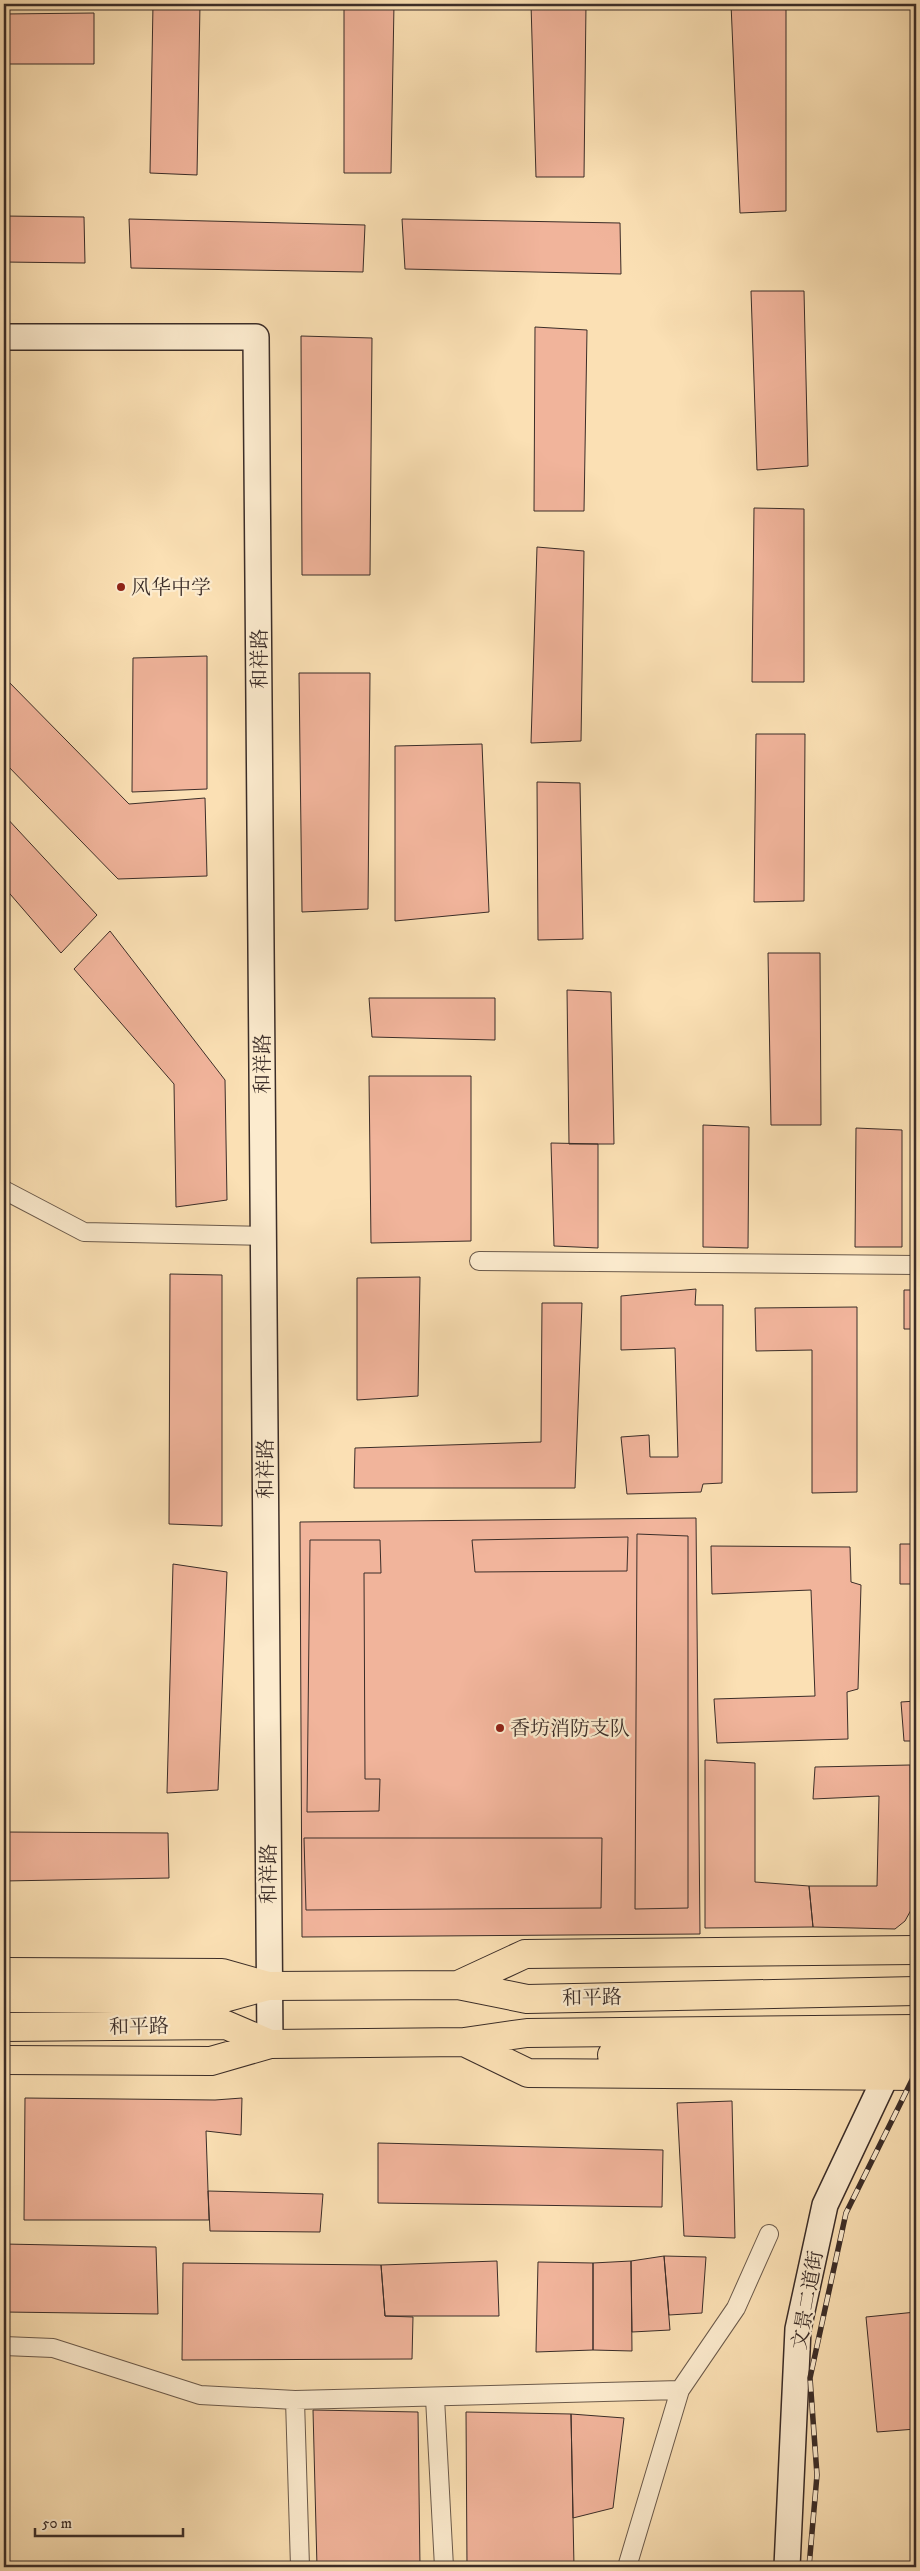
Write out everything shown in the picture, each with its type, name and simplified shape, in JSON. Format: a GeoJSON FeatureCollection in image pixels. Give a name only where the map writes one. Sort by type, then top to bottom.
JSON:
{"type":"FeatureCollection","features":[{"type":"Feature","properties":{"kind":"main road"},"geometry":{"type":"LineString","coordinates":[[458,1985],[525,1954],[916,1950]]}},
{"type":"Feature","properties":{"kind":"main road","name":"和平路"},"geometry":{"type":"LineString","coordinates":[[4,1972],[222,1973],[268,1986]]}},
{"type":"Feature","properties":{"kind":"main road"},"geometry":{"type":"LineString","coordinates":[[458,1985],[525,1980],[916,1973]]}},
{"type":"Feature","properties":{"kind":"main road","name":"和平路"},"geometry":{"type":"LineString","coordinates":[[4,1998],[224,1998],[268,1986],[458,1985],[527,1999],[916,1991]]}},
{"type":"Feature","properties":{"kind":"main road","name":"和平路"},"geometry":{"type":"LineString","coordinates":[[4,2028],[226,2025],[270,2044]]}},
{"type":"Feature","properties":{"kind":"main road","name":"和平路"},"geometry":{"type":"LineString","coordinates":[[4,2060],[211,2061],[270,2044],[464,2042],[527,2033],[916,2029]]}},
{"type":"Feature","properties":{"kind":"main road"},"geometry":{"type":"LineString","coordinates":[[464,2042],[528,2056],[916,2052]]}},
{"type":"Feature","properties":{"kind":"main road"},"geometry":{"type":"LineString","coordinates":[[464,2042],[528,2073],[916,2076]]}},
{"type":"Feature","properties":{"kind":"street","name":"和祥路"},"geometry":{"type":"LineString","coordinates":[[4,337],[256,337],[268,1986],[270,2044]]}},
{"type":"Feature","properties":{"kind":"street"},"geometry":{"type":"LineString","coordinates":[[4,1190],[84,1232],[264,1236]]}},
{"type":"Feature","properties":{"kind":"street"},"geometry":{"type":"LineString","coordinates":[[479,1261],[916,1265]]}},
{"type":"Feature","properties":{"kind":"street","name":"文景二道街"},"geometry":{"type":"LineString","coordinates":[[787,2567],[798,2329],[825,2205],[886,2076]]}},
{"type":"Feature","properties":{"kind":"street"},"geometry":{"type":"LineString","coordinates":[[627,2567],[680,2390],[736,2308],[769,2234]]}},
{"type":"Feature","properties":{"kind":"street"},"geometry":{"type":"LineString","coordinates":[[4,2346],[53,2348],[200,2395],[295,2400],[436,2398],[680,2390]]}},
{"type":"Feature","properties":{"kind":"street"},"geometry":{"type":"LineString","coordinates":[[436,2398],[444,2567]]}},
{"type":"Feature","properties":{"kind":"street"},"geometry":{"type":"LineString","coordinates":[[295,2400],[300,2567]]}},
{"type":"Feature","properties":{"kind":"building"},"geometry":{"type":"Polygon","coordinates":[[[153,4],[200,4],[197,175],[150,173],[153,4]]]}},
{"type":"Feature","properties":{"kind":"building"},"geometry":{"type":"Polygon","coordinates":[[[344,4],[394,4],[391,173],[344,173],[344,4]]]}},
{"type":"Feature","properties":{"kind":"building"},"geometry":{"type":"Polygon","coordinates":[[[531,4],[586,4],[584,177],[536,177],[531,4]]]}},
{"type":"Feature","properties":{"kind":"building"},"geometry":{"type":"Polygon","coordinates":[[[731,4],[786,4],[786,211],[740,213],[731,4]]]}},
{"type":"Feature","properties":{"kind":"building"},"geometry":{"type":"Polygon","coordinates":[[[94,13],[94,64],[4,64],[4,14],[94,13]]]}},
{"type":"Feature","properties":{"kind":"building"},"geometry":{"type":"Polygon","coordinates":[[[4,216],[84,217],[85,263],[4,262],[4,216]]]}},
{"type":"Feature","properties":{"kind":"building"},"geometry":{"type":"Polygon","coordinates":[[[129,219],[365,225],[363,272],[131,268],[129,219]]]}},
{"type":"Feature","properties":{"kind":"building"},"geometry":{"type":"Polygon","coordinates":[[[402,219],[620,223],[621,274],[405,269],[402,219]]]}},
{"type":"Feature","properties":{"kind":"building"},"geometry":{"type":"Polygon","coordinates":[[[751,291],[804,291],[808,466],[757,470],[751,291]]]}},
{"type":"Feature","properties":{"kind":"building"},"geometry":{"type":"Polygon","coordinates":[[[535,327],[587,330],[584,511],[534,511],[535,327]]]}},
{"type":"Feature","properties":{"kind":"building"},"geometry":{"type":"Polygon","coordinates":[[[301,336],[372,338],[370,575],[302,575],[301,336]]]}},
{"type":"Feature","properties":{"kind":"building"},"geometry":{"type":"Polygon","coordinates":[[[754,508],[804,509],[804,682],[752,682],[754,508]]]}},
{"type":"Feature","properties":{"kind":"building"},"geometry":{"type":"Polygon","coordinates":[[[537,547],[584,551],[581,741],[531,743],[537,547]]]}},
{"type":"Feature","properties":{"kind":"building"},"geometry":{"type":"Polygon","coordinates":[[[207,656],[207,789],[132,792],[133,658],[207,656]]]}},
{"type":"Feature","properties":{"kind":"building"},"geometry":{"type":"Polygon","coordinates":[[[299,673],[370,673],[368,909],[302,912],[299,673]]]}},
{"type":"Feature","properties":{"kind":"building"},"geometry":{"type":"Polygon","coordinates":[[[4,677],[129,804],[205,798],[207,876],[118,879],[4,762],[4,677]]]}},
{"type":"Feature","properties":{"kind":"building"},"geometry":{"type":"Polygon","coordinates":[[[756,734],[805,734],[804,901],[754,902],[756,734]]]}},
{"type":"Feature","properties":{"kind":"building"},"geometry":{"type":"Polygon","coordinates":[[[482,744],[489,912],[395,921],[395,746],[482,744]]]}},
{"type":"Feature","properties":{"kind":"building"},"geometry":{"type":"Polygon","coordinates":[[[537,782],[580,783],[583,939],[538,940],[537,782]]]}},
{"type":"Feature","properties":{"kind":"building"},"geometry":{"type":"Polygon","coordinates":[[[4,815],[97,915],[61,953],[4,887],[4,815]]]}},
{"type":"Feature","properties":{"kind":"building"},"geometry":{"type":"Polygon","coordinates":[[[110,931],[225,1080],[227,1200],[176,1207],[174,1084],[74,969],[110,931]]]}},
{"type":"Feature","properties":{"kind":"building"},"geometry":{"type":"Polygon","coordinates":[[[768,953],[820,953],[821,1125],[771,1125],[768,953]]]}},
{"type":"Feature","properties":{"kind":"building"},"geometry":{"type":"Polygon","coordinates":[[[567,990],[611,992],[614,1144],[569,1144],[567,990]]]}},
{"type":"Feature","properties":{"kind":"building"},"geometry":{"type":"Polygon","coordinates":[[[369,998],[495,998],[495,1040],[372,1037],[369,998]]]}},
{"type":"Feature","properties":{"kind":"building"},"geometry":{"type":"Polygon","coordinates":[[[369,1076],[471,1076],[471,1241],[371,1243],[369,1076]]]}},
{"type":"Feature","properties":{"kind":"building"},"geometry":{"type":"Polygon","coordinates":[[[703,1125],[749,1127],[748,1248],[703,1247],[703,1125]]]}},
{"type":"Feature","properties":{"kind":"building"},"geometry":{"type":"Polygon","coordinates":[[[856,1128],[902,1130],[902,1247],[855,1247],[856,1128]]]}},
{"type":"Feature","properties":{"kind":"building"},"geometry":{"type":"Polygon","coordinates":[[[551,1143],[598,1144],[598,1248],[554,1246],[551,1143]]]}},
{"type":"Feature","properties":{"kind":"building"},"geometry":{"type":"Polygon","coordinates":[[[170,1274],[222,1275],[222,1526],[169,1524],[170,1274]]]}},
{"type":"Feature","properties":{"kind":"building"},"geometry":{"type":"Polygon","coordinates":[[[420,1277],[418,1396],[357,1400],[357,1278],[420,1277]]]}},
{"type":"Feature","properties":{"kind":"building"},"geometry":{"type":"Polygon","coordinates":[[[696,1289],[695,1305],[723,1305],[722,1483],[703,1484],[701,1492],[627,1494],[621,1437],[649,1435],[650,1457],[678,1457],[675,1348],[621,1350],[621,1296],[696,1289]]]}},
{"type":"Feature","properties":{"kind":"building"},"geometry":{"type":"Polygon","coordinates":[[[904,1290],[916,1290],[916,1329],[904,1329],[904,1290]]]}},
{"type":"Feature","properties":{"kind":"building"},"geometry":{"type":"Polygon","coordinates":[[[542,1303],[582,1303],[575,1488],[354,1488],[355,1448],[541,1442],[542,1303]]]}},
{"type":"Feature","properties":{"kind":"building"},"geometry":{"type":"Polygon","coordinates":[[[857,1307],[857,1492],[812,1493],[812,1350],[756,1351],[755,1308],[857,1307]]]}},
{"type":"Feature","properties":{"kind":"building","name":"香坊消防支队"},"geometry":{"type":"Polygon","coordinates":[[[696,1518],[700,1934],[302,1937],[300,1522],[696,1518]]]}},
{"type":"Feature","properties":{"kind":"building"},"geometry":{"type":"Polygon","coordinates":[[[637,1534],[688,1536],[688,1908],[635,1909],[637,1534]]]}},
{"type":"Feature","properties":{"kind":"building"},"geometry":{"type":"Polygon","coordinates":[[[628,1537],[627,1571],[475,1572],[472,1540],[628,1537]]]}},
{"type":"Feature","properties":{"kind":"building"},"geometry":{"type":"Polygon","coordinates":[[[310,1540],[380,1540],[381,1573],[364,1573],[365,1779],[380,1779],[379,1811],[307,1812],[310,1540]]]}},
{"type":"Feature","properties":{"kind":"building"},"geometry":{"type":"Polygon","coordinates":[[[900,1544],[916,1544],[916,1584],[900,1584],[900,1544]]]}},
{"type":"Feature","properties":{"kind":"building"},"geometry":{"type":"Polygon","coordinates":[[[711,1546],[850,1547],[851,1582],[861,1585],[858,1689],[847,1692],[848,1739],[717,1743],[714,1699],[815,1696],[811,1590],[712,1594],[711,1546]]]}},
{"type":"Feature","properties":{"kind":"building"},"geometry":{"type":"Polygon","coordinates":[[[173,1564],[227,1572],[218,1790],[167,1793],[173,1564]]]}},
{"type":"Feature","properties":{"kind":"building"},"geometry":{"type":"Polygon","coordinates":[[[916,1701],[916,1741],[904,1741],[901,1702],[916,1701]]]}},
{"type":"Feature","properties":{"kind":"building"},"geometry":{"type":"Polygon","coordinates":[[[705,1760],[755,1763],[755,1882],[809,1886],[813,1927],[705,1928],[705,1760]]]}},
{"type":"Feature","properties":{"kind":"building"},"geometry":{"type":"Polygon","coordinates":[[[910,1765],[911,1910],[905,1921],[895,1929],[813,1927],[809,1886],[877,1886],[879,1796],[813,1799],[815,1767],[910,1765]]]}},
{"type":"Feature","properties":{"kind":"building"},"geometry":{"type":"Polygon","coordinates":[[[4,1832],[168,1833],[169,1878],[4,1881],[4,1832]]]}},
{"type":"Feature","properties":{"kind":"building"},"geometry":{"type":"Polygon","coordinates":[[[304,1838],[602,1838],[601,1908],[306,1910],[304,1838]]]}},
{"type":"Feature","properties":{"kind":"building"},"geometry":{"type":"Polygon","coordinates":[[[25,2098],[215,2100],[242,2098],[241,2135],[206,2131],[209,2220],[24,2220],[25,2098]]]}},
{"type":"Feature","properties":{"kind":"building"},"geometry":{"type":"Polygon","coordinates":[[[732,2101],[735,2238],[684,2236],[677,2103],[732,2101]]]}},
{"type":"Feature","properties":{"kind":"building"},"geometry":{"type":"Polygon","coordinates":[[[378,2143],[663,2150],[662,2207],[378,2203],[378,2143]]]}},
{"type":"Feature","properties":{"kind":"building"},"geometry":{"type":"Polygon","coordinates":[[[4,2157],[5,2205],[4,2205],[4,2157]]]}},
{"type":"Feature","properties":{"kind":"building"},"geometry":{"type":"Polygon","coordinates":[[[208,2191],[323,2194],[320,2232],[210,2231],[208,2191]]]}},
{"type":"Feature","properties":{"kind":"building"},"geometry":{"type":"Polygon","coordinates":[[[4,2244],[156,2247],[158,2314],[4,2312],[4,2244]]]}},
{"type":"Feature","properties":{"kind":"building"},"geometry":{"type":"Polygon","coordinates":[[[664,2256],[670,2330],[632,2332],[631,2261],[664,2256]]]}},
{"type":"Feature","properties":{"kind":"building"},"geometry":{"type":"Polygon","coordinates":[[[664,2256],[706,2257],[702,2313],[669,2315],[664,2256]]]}},
{"type":"Feature","properties":{"kind":"building"},"geometry":{"type":"Polygon","coordinates":[[[497,2261],[499,2316],[385,2316],[381,2265],[497,2261]]]}},
{"type":"Feature","properties":{"kind":"building"},"geometry":{"type":"Polygon","coordinates":[[[631,2261],[632,2351],[593,2350],[593,2263],[631,2261]]]}},
{"type":"Feature","properties":{"kind":"building"},"geometry":{"type":"Polygon","coordinates":[[[538,2262],[593,2263],[593,2350],[536,2352],[538,2262]]]}},
{"type":"Feature","properties":{"kind":"building"},"geometry":{"type":"Polygon","coordinates":[[[183,2263],[381,2265],[385,2316],[413,2317],[412,2359],[182,2360],[183,2263]]]}},
{"type":"Feature","properties":{"kind":"building"},"geometry":{"type":"Polygon","coordinates":[[[916,2312],[916,2429],[877,2432],[866,2317],[916,2312]]]}},
{"type":"Feature","properties":{"kind":"building"},"geometry":{"type":"Polygon","coordinates":[[[313,2410],[418,2412],[420,2567],[317,2567],[313,2410]]]}},
{"type":"Feature","properties":{"kind":"building"},"geometry":{"type":"Polygon","coordinates":[[[466,2412],[571,2414],[574,2567],[467,2567],[466,2412]]]}},
{"type":"Feature","properties":{"kind":"building"},"geometry":{"type":"Polygon","coordinates":[[[571,2414],[624,2418],[613,2508],[573,2518],[571,2414]]]}},
{"type":"Feature","properties":{"kind":"railway"},"geometry":{"type":"LineString","coordinates":[[809,2567],[817,2475],[810,2378],[846,2213],[916,2072]]}},
{"type":"Feature","properties":{"kind":"place","name":"风华中学"},"geometry":{"type":"Point","coordinates":[121,587]}},
{"type":"Feature","properties":{"kind":"place","name":"香坊消防支队"},"geometry":{"type":"Point","coordinates":[500,1728]}}]}
